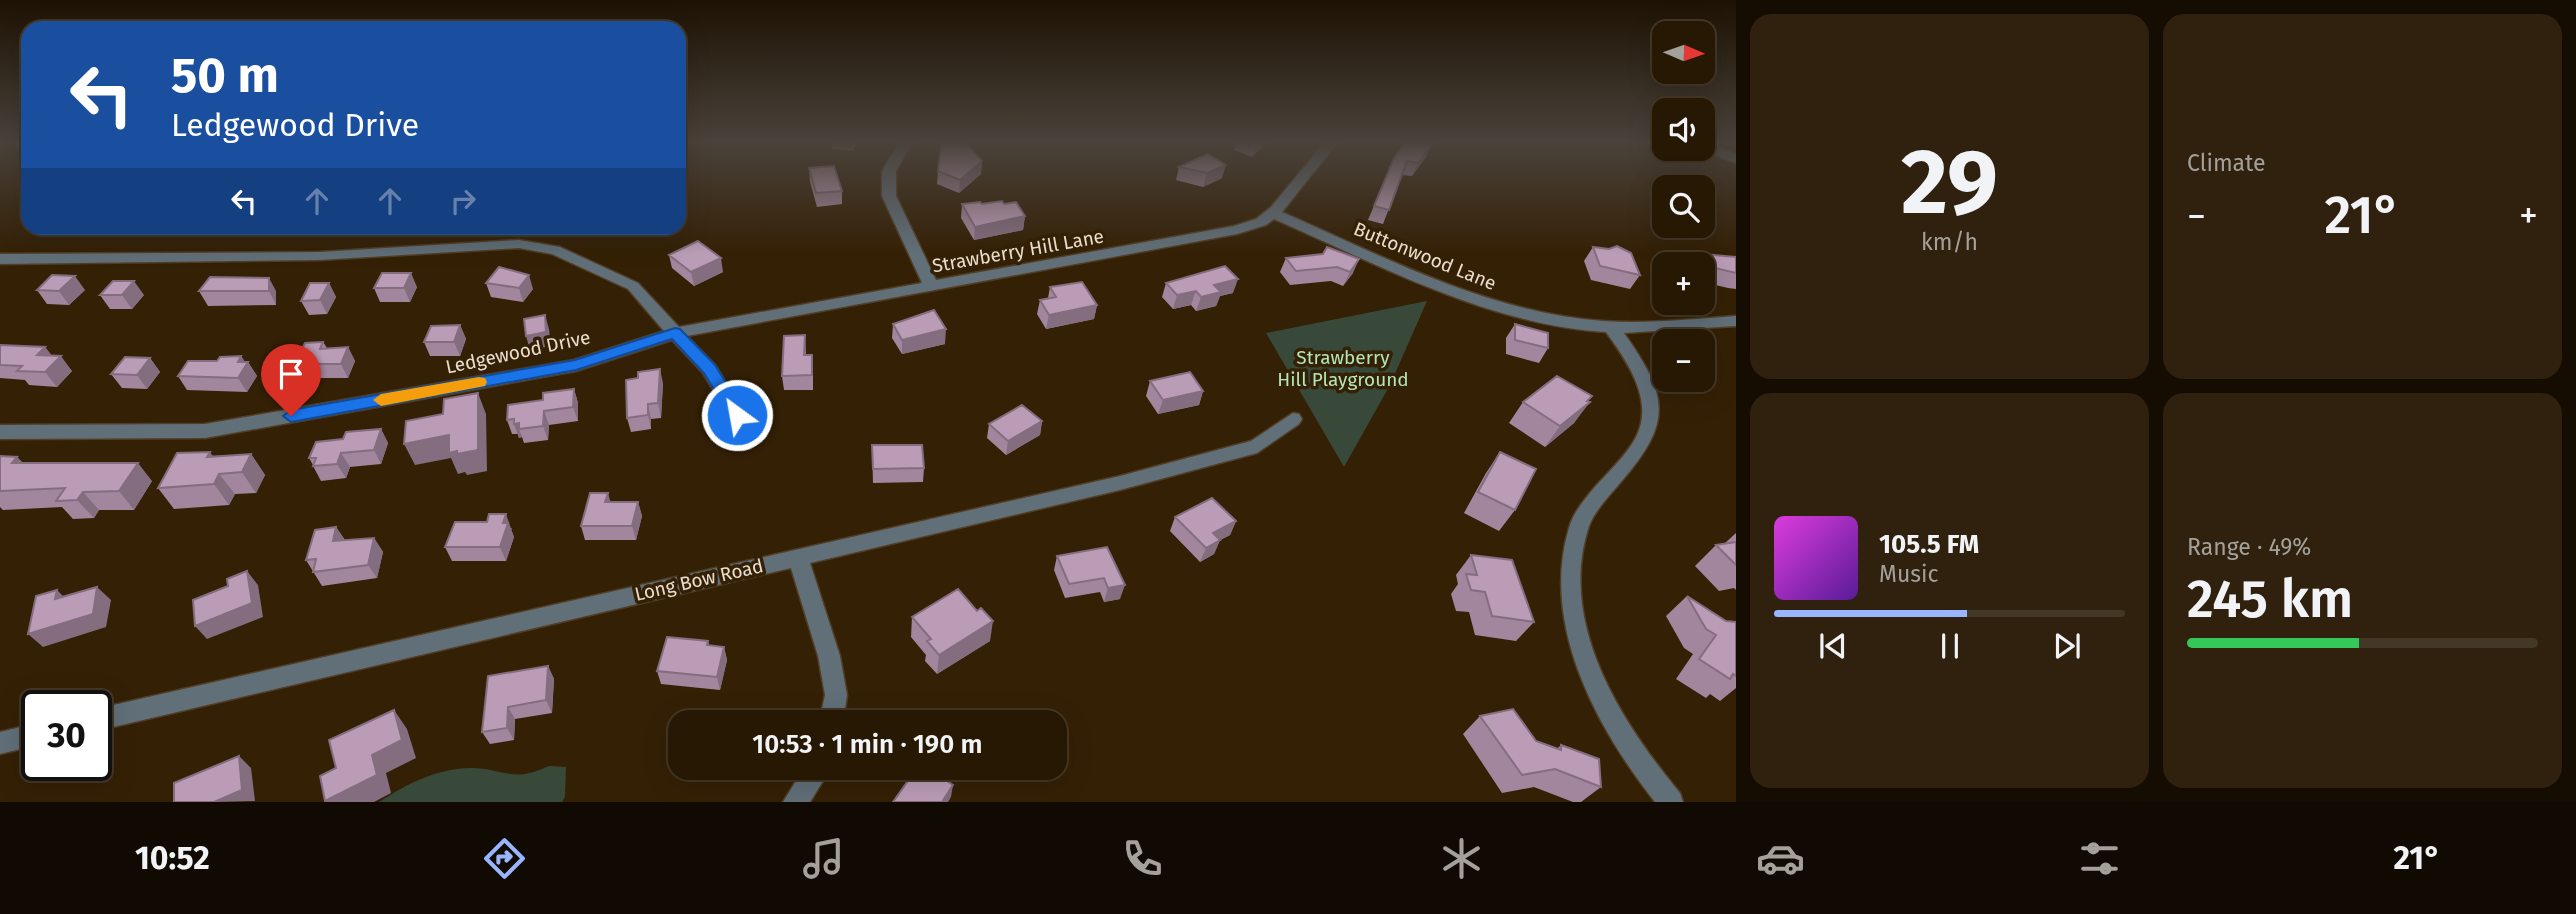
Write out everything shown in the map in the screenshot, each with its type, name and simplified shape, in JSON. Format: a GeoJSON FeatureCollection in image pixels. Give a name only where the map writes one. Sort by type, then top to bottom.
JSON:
{"type":"FeatureCollection","features":[{"type":"Feature","properties":{"kind":"street"},"geometry":{"type":"LineString","coordinates":[[889,179],[889,196],[931,286]]}},
{"type":"Feature","properties":{"kind":"street","name":"Strawberry Hill Lane"},"geometry":{"type":"LineString","coordinates":[[675,333],[1237,230],[1262,222],[1304,179]]}},
{"type":"Feature","properties":{"kind":"street","name":"Buttonwood Lane"},"geometry":{"type":"LineString","coordinates":[[1272,214],[1465,296],[1582,324],[1611,327],[1665,326],[1736,321]]}},
{"type":"Feature","properties":{"kind":"street"},"geometry":{"type":"LineString","coordinates":[[0,259],[319,256],[519,244],[555,250],[633,286],[709,369],[737,415]]}},
{"type":"Feature","properties":{"kind":"street"},"geometry":{"type":"LineString","coordinates":[[1611,327],[1636,363],[1644,381],[1651,412],[1650,425],[1638,448],[1597,499],[1580,526],[1571,563],[1572,608],[1587,659],[1614,720],[1632,753],[1671,802]]}},
{"type":"Feature","properties":{"kind":"street","name":"Ledgewood Drive"},"geometry":{"type":"LineString","coordinates":[[0,432],[205,431],[576,365],[675,333]]}},
{"type":"Feature","properties":{"kind":"street","name":"Long Bow Road"},"geometry":{"type":"LineString","coordinates":[[112,716],[1120,483],[1257,446],[1293,419]]}},
{"type":"Feature","properties":{"kind":"street"},"geometry":{"type":"LineString","coordinates":[[798,557],[829,656],[836,695],[833,710]]}},
{"type":"Feature","properties":{"kind":"street"},"geometry":{"type":"LineString","coordinates":[[0,743],[21,738]]}},
{"type":"Feature","properties":{"kind":"street"},"geometry":{"type":"LineString","coordinates":[[795,802],[811,780]]}},
{"type":"Feature","properties":{"kind":"green space","name":"Strawberry Hill Playground"},"geometry":{"type":"Polygon","coordinates":[[[1427,301],[1390,385],[1344,467],[1266,333],[1427,301]]]}},
{"type":"Feature","properties":{"kind":"green space"},"geometry":{"type":"Polygon","coordinates":[[[549,766],[566,767],[565,797],[562,802],[379,802],[411,784],[445,771],[470,768],[516,775],[549,766]]]}},
{"type":"Feature","properties":{"kind":"building"},"geometry":{"type":"Polygon","coordinates":[[[812,179],[838,179],[842,191],[816,193],[812,179]]]}},
{"type":"Feature","properties":{"kind":"building"},"geometry":{"type":"Polygon","coordinates":[[[1385,179],[1400,179],[1389,210],[1374,206],[1385,179]]]}},
{"type":"Feature","properties":{"kind":"building"},"geometry":{"type":"Polygon","coordinates":[[[1002,201],[1004,204],[1016,202],[1025,216],[975,227],[962,204],[982,204],[1002,201]]]}},
{"type":"Feature","properties":{"kind":"building"},"geometry":{"type":"Polygon","coordinates":[[[698,241],[721,258],[691,272],[669,255],[698,241]]]}},
{"type":"Feature","properties":{"kind":"building"},"geometry":{"type":"Polygon","coordinates":[[[1617,246],[1631,253],[1640,275],[1600,266],[1593,247],[1609,249],[1617,246]]]}},
{"type":"Feature","properties":{"kind":"building"},"geometry":{"type":"Polygon","coordinates":[[[1327,247],[1359,259],[1350,272],[1337,267],[1296,271],[1286,258],[1323,254],[1327,247]]]}},
{"type":"Feature","properties":{"kind":"building"},"geometry":{"type":"Polygon","coordinates":[[[1715,255],[1736,257],[1736,273],[1715,268],[1715,255]]]}},
{"type":"Feature","properties":{"kind":"building"},"geometry":{"type":"Polygon","coordinates":[[[1225,266],[1238,279],[1214,285],[1221,292],[1201,297],[1196,291],[1177,295],[1166,283],[1225,266]]]}},
{"type":"Feature","properties":{"kind":"building"},"geometry":{"type":"Polygon","coordinates":[[[499,267],[529,275],[519,288],[486,283],[499,267]]]}},
{"type":"Feature","properties":{"kind":"building"},"geometry":{"type":"Polygon","coordinates":[[[382,273],[411,273],[404,288],[374,288],[382,273]]]}},
{"type":"Feature","properties":{"kind":"building"},"geometry":{"type":"Polygon","coordinates":[[[52,275],[75,276],[59,291],[37,290],[52,275]]]}},
{"type":"Feature","properties":{"kind":"building"},"geometry":{"type":"Polygon","coordinates":[[[210,277],[269,278],[269,291],[199,291],[210,277]]]}},
{"type":"Feature","properties":{"kind":"building"},"geometry":{"type":"Polygon","coordinates":[[[113,281],[134,281],[122,295],[100,295],[113,281]]]}},
{"type":"Feature","properties":{"kind":"building"},"geometry":{"type":"Polygon","coordinates":[[[1082,282],[1097,305],[1049,315],[1040,300],[1056,297],[1050,287],[1082,282]]]}},
{"type":"Feature","properties":{"kind":"building"},"geometry":{"type":"Polygon","coordinates":[[[310,283],[329,283],[320,300],[301,301],[310,283]]]}},
{"type":"Feature","properties":{"kind":"building"},"geometry":{"type":"Polygon","coordinates":[[[934,310],[946,329],[902,340],[893,324],[934,310]]]}},
{"type":"Feature","properties":{"kind":"building"},"geometry":{"type":"Polygon","coordinates":[[[545,315],[546,332],[526,336],[524,319],[545,315]]]}},
{"type":"Feature","properties":{"kind":"building"},"geometry":{"type":"Polygon","coordinates":[[[1515,324],[1548,333],[1548,348],[1515,340],[1515,324]]]}},
{"type":"Feature","properties":{"kind":"building"},"geometry":{"type":"Polygon","coordinates":[[[460,325],[454,342],[424,342],[431,326],[460,325]]]}},
{"type":"Feature","properties":{"kind":"building"},"geometry":{"type":"Polygon","coordinates":[[[805,335],[804,355],[812,355],[812,375],[782,376],[784,336],[805,335]]]}},
{"type":"Feature","properties":{"kind":"building"},"geometry":{"type":"Polygon","coordinates":[[[323,342],[320,349],[348,347],[341,364],[294,364],[305,343],[323,342]]]}},
{"type":"Feature","properties":{"kind":"building"},"geometry":{"type":"Polygon","coordinates":[[[0,345],[45,347],[37,355],[61,356],[45,372],[17,371],[22,366],[0,365],[0,345]]]}},
{"type":"Feature","properties":{"kind":"building"},"geometry":{"type":"Polygon","coordinates":[[[241,356],[238,362],[248,362],[238,378],[178,376],[188,361],[217,361],[220,357],[241,356]]]}},
{"type":"Feature","properties":{"kind":"building"},"geometry":{"type":"Polygon","coordinates":[[[125,357],[150,358],[137,375],[111,374],[125,357]]]}},
{"type":"Feature","properties":{"kind":"building"},"geometry":{"type":"Polygon","coordinates":[[[660,369],[658,403],[648,404],[648,415],[627,418],[626,380],[638,378],[638,372],[660,369]]]}},
{"type":"Feature","properties":{"kind":"building"},"geometry":{"type":"Polygon","coordinates":[[[1190,372],[1203,391],[1163,400],[1150,381],[1190,372]]]}},
{"type":"Feature","properties":{"kind":"building"},"geometry":{"type":"Polygon","coordinates":[[[1557,376],[1592,396],[1587,401],[1590,402],[1560,426],[1523,402],[1557,376]]]}},
{"type":"Feature","properties":{"kind":"building"},"geometry":{"type":"Polygon","coordinates":[[[574,389],[573,407],[544,411],[543,426],[519,429],[519,423],[514,424],[514,419],[507,420],[508,405],[543,400],[543,393],[574,389]]]}},
{"type":"Feature","properties":{"kind":"building"},"geometry":{"type":"Polygon","coordinates":[[[478,393],[478,450],[449,453],[449,435],[404,444],[406,421],[443,414],[444,399],[478,393]]]}},
{"type":"Feature","properties":{"kind":"building"},"geometry":{"type":"Polygon","coordinates":[[[1022,405],[1042,421],[1008,441],[989,424],[1022,405]]]}},
{"type":"Feature","properties":{"kind":"building"},"geometry":{"type":"Polygon","coordinates":[[[381,429],[374,450],[341,453],[337,464],[313,466],[316,458],[309,458],[316,442],[343,439],[346,432],[381,429]]]}},
{"type":"Feature","properties":{"kind":"building"},"geometry":{"type":"Polygon","coordinates":[[[872,445],[922,445],[924,468],[873,469],[872,445]]]}},
{"type":"Feature","properties":{"kind":"building"},"geometry":{"type":"Polygon","coordinates":[[[210,452],[207,457],[251,454],[242,472],[219,474],[214,484],[158,488],[177,453],[210,452]]]}},
{"type":"Feature","properties":{"kind":"building"},"geometry":{"type":"Polygon","coordinates":[[[1500,452],[1536,469],[1515,510],[1478,492],[1500,452]]]}},
{"type":"Feature","properties":{"kind":"building"},"geometry":{"type":"Polygon","coordinates":[[[0,456],[17,457],[12,463],[138,463],[119,491],[83,492],[77,500],[56,501],[65,488],[0,491],[0,456]]]}},
{"type":"Feature","properties":{"kind":"building"},"geometry":{"type":"Polygon","coordinates":[[[590,493],[608,493],[605,502],[638,502],[632,526],[581,526],[590,493]]]}},
{"type":"Feature","properties":{"kind":"building"},"geometry":{"type":"Polygon","coordinates":[[[1212,498],[1236,521],[1213,533],[1220,540],[1206,548],[1175,517],[1212,498]]]}},
{"type":"Feature","properties":{"kind":"building"},"geometry":{"type":"Polygon","coordinates":[[[489,514],[506,514],[503,523],[508,523],[500,547],[445,547],[455,522],[487,522],[489,514]]]}},
{"type":"Feature","properties":{"kind":"building"},"geometry":{"type":"Polygon","coordinates":[[[336,527],[333,541],[374,538],[368,565],[313,572],[316,559],[306,560],[315,530],[336,527]]]}},
{"type":"Feature","properties":{"kind":"building"},"geometry":{"type":"Polygon","coordinates":[[[1736,542],[1736,565],[1716,545],[1736,542]]]}},
{"type":"Feature","properties":{"kind":"building"},"geometry":{"type":"Polygon","coordinates":[[[1107,547],[1125,585],[1108,588],[1104,578],[1069,584],[1057,556],[1107,547]]]}},
{"type":"Feature","properties":{"kind":"building"},"geometry":{"type":"Polygon","coordinates":[[[1471,555],[1512,560],[1534,622],[1492,616],[1485,592],[1471,590],[1466,574],[1477,575],[1471,555]]]}},
{"type":"Feature","properties":{"kind":"building"},"geometry":{"type":"Polygon","coordinates":[[[247,571],[252,603],[195,626],[193,600],[228,586],[227,579],[247,571]]]}},
{"type":"Feature","properties":{"kind":"building"},"geometry":{"type":"Polygon","coordinates":[[[97,587],[93,614],[28,634],[36,596],[57,590],[55,599],[97,587]]]}},
{"type":"Feature","properties":{"kind":"building"},"geometry":{"type":"Polygon","coordinates":[[[958,589],[977,611],[981,608],[993,621],[939,655],[927,641],[931,639],[912,617],[958,589]]]}},
{"type":"Feature","properties":{"kind":"building"},"geometry":{"type":"Polygon","coordinates":[[[1687,596],[1726,621],[1736,622],[1736,676],[1733,674],[1730,679],[1699,659],[1716,635],[1706,629],[1687,596]]]}},
{"type":"Feature","properties":{"kind":"building"},"geometry":{"type":"Polygon","coordinates":[[[667,637],[708,641],[707,645],[724,647],[717,677],[657,671],[667,637]]]}},
{"type":"Feature","properties":{"kind":"building"},"geometry":{"type":"Polygon","coordinates":[[[548,666],[546,700],[508,707],[507,728],[482,732],[488,676],[548,666]]]}},
{"type":"Feature","properties":{"kind":"building"},"geometry":{"type":"Polygon","coordinates":[[[1513,709],[1536,741],[1561,750],[1561,745],[1599,759],[1601,787],[1555,769],[1522,775],[1480,716],[1513,709]]]}},
{"type":"Feature","properties":{"kind":"building"},"geometry":{"type":"Polygon","coordinates":[[[394,710],[402,740],[372,755],[377,775],[325,801],[320,776],[336,768],[329,740],[394,710]]]}},
{"type":"Feature","properties":{"kind":"building"},"geometry":{"type":"Polygon","coordinates":[[[239,756],[242,790],[214,802],[174,802],[174,783],[239,756]]]}},
{"type":"Feature","properties":{"kind":"building"},"geometry":{"type":"Polygon","coordinates":[[[909,780],[946,780],[953,785],[942,802],[893,802],[909,780]]]}},
{"type":"Feature","properties":{"kind":"slow traffic"},"geometry":{"type":"LineString","coordinates":[[381,400],[479,382]]}},
{"type":"Feature","properties":{"kind":"route"},"geometry":{"type":"LineString","coordinates":[[291,416],[576,365],[675,333],[709,369],[737,415]]}}]}
